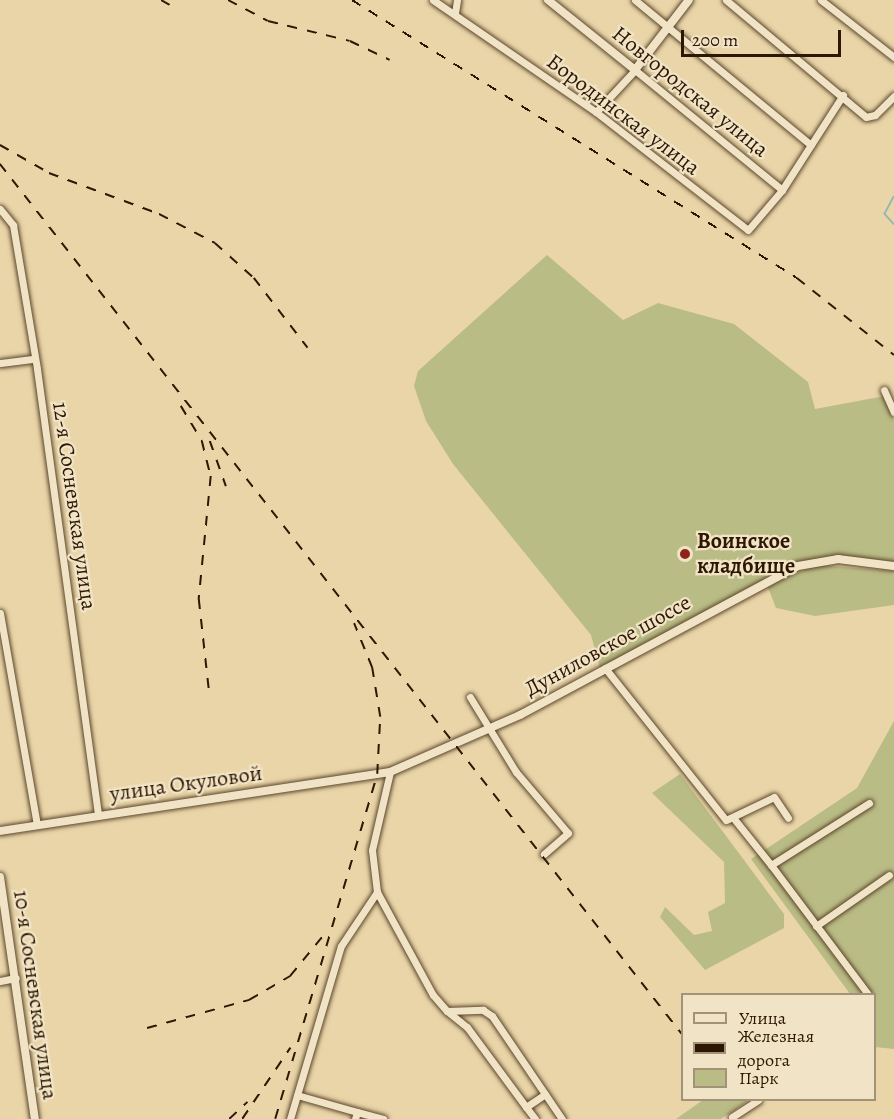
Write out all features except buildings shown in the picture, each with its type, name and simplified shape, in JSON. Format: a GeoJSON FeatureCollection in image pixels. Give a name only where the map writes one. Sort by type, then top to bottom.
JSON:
{"type":"FeatureCollection","features":[{"type":"Feature","properties":{"kind":"street","name":"Бородинская улица"},"geometry":{"type":"LineString","coordinates":[[433,0],[596,112],[748,230],[782,190]]}},
{"type":"Feature","properties":{"kind":"street"},"geometry":{"type":"LineString","coordinates":[[455,13],[457,0]]}},
{"type":"Feature","properties":{"kind":"street","name":"Новгородская улица"},"geometry":{"type":"LineString","coordinates":[[548,0],[782,190]]}},
{"type":"Feature","properties":{"kind":"street"},"geometry":{"type":"LineString","coordinates":[[635,0],[811,145]]}},
{"type":"Feature","properties":{"kind":"street"},"geometry":{"type":"LineString","coordinates":[[596,112],[635,70],[689,0]]}},
{"type":"Feature","properties":{"kind":"street"},"geometry":{"type":"LineString","coordinates":[[726,0],[736,3],[869,117],[894,96]]}},
{"type":"Feature","properties":{"kind":"street"},"geometry":{"type":"LineString","coordinates":[[821,0],[894,57]]}},
{"type":"Feature","properties":{"kind":"street"},"geometry":{"type":"LineString","coordinates":[[782,190],[843,95]]}},
{"type":"Feature","properties":{"kind":"street","name":"12-я Сосневская улица"},"geometry":{"type":"LineString","coordinates":[[0,209],[13,225],[98,814]]}},
{"type":"Feature","properties":{"kind":"street"},"geometry":{"type":"LineString","coordinates":[[0,363],[33,359]]}},
{"type":"Feature","properties":{"kind":"street"},"geometry":{"type":"LineString","coordinates":[[884,390],[894,412]]}},
{"type":"Feature","properties":{"kind":"street","name":"Дуниловское шоссе"},"geometry":{"type":"LineString","coordinates":[[377,774],[390,772],[491,729],[798,566],[838,559],[894,566]]}},
{"type":"Feature","properties":{"kind":"street"},"geometry":{"type":"LineString","coordinates":[[0,613],[37,825]]}},
{"type":"Feature","properties":{"kind":"street"},"geometry":{"type":"LineString","coordinates":[[605,668],[726,820],[735,820],[774,798],[788,818]]}},
{"type":"Feature","properties":{"kind":"street"},"geometry":{"type":"LineString","coordinates":[[0,674],[10,673]]}},
{"type":"Feature","properties":{"kind":"street"},"geometry":{"type":"LineString","coordinates":[[470,697],[516,772],[568,833],[544,854]]}},
{"type":"Feature","properties":{"kind":"street"},"geometry":{"type":"LineString","coordinates":[[390,772],[372,850],[377,892],[417,969],[447,1011],[467,1027],[535,1119]]}},
{"type":"Feature","properties":{"kind":"street","name":"улица Окуловой"},"geometry":{"type":"LineString","coordinates":[[0,831],[98,814],[377,774]]}},
{"type":"Feature","properties":{"kind":"street"},"geometry":{"type":"LineString","coordinates":[[771,865],[869,803]]}},
{"type":"Feature","properties":{"kind":"street"},"geometry":{"type":"LineString","coordinates":[[735,820],[867,993]]}},
{"type":"Feature","properties":{"kind":"street"},"geometry":{"type":"LineString","coordinates":[[816,926],[889,875]]}},
{"type":"Feature","properties":{"kind":"street","name":"10-я Сосневская улица"},"geometry":{"type":"LineString","coordinates":[[0,877],[34,1119]]}},
{"type":"Feature","properties":{"kind":"street"},"geometry":{"type":"LineString","coordinates":[[290,1119],[341,946],[377,892]]}},
{"type":"Feature","properties":{"kind":"street"},"geometry":{"type":"LineString","coordinates":[[0,981],[16,978]]}},
{"type":"Feature","properties":{"kind":"street"},"geometry":{"type":"LineString","coordinates":[[447,1011],[483,1010],[492,1016],[562,1119]]}},
{"type":"Feature","properties":{"kind":"street"},"geometry":{"type":"LineString","coordinates":[[526,1107],[545,1094]]}},
{"type":"Feature","properties":{"kind":"street"},"geometry":{"type":"LineString","coordinates":[[297,1095],[356,1116],[383,1119]]}},
{"type":"Feature","properties":{"kind":"street"},"geometry":{"type":"LineString","coordinates":[[732,1118],[757,1101]]}},
{"type":"Feature","properties":{"kind":"green space"},"geometry":{"type":"Polygon","coordinates":[[[547,255],[623,320],[658,303],[734,324],[808,382],[815,409],[885,396],[894,420],[894,564],[833,557],[798,563],[600,668],[591,635],[453,464],[426,421],[414,386],[418,371],[547,255]]]}},
{"type":"Feature","properties":{"kind":"green space"},"geometry":{"type":"Polygon","coordinates":[[[817,565],[894,571],[894,605],[815,616],[776,608],[767,585],[817,565]]]}},
{"type":"Feature","properties":{"kind":"green space"},"geometry":{"type":"Polygon","coordinates":[[[894,721],[894,1049],[876,1047],[876,993],[849,993],[751,859],[857,788],[894,721]]]}},
{"type":"Feature","properties":{"kind":"green space"},"geometry":{"type":"Polygon","coordinates":[[[680,774],[784,914],[784,928],[705,970],[660,917],[665,907],[694,935],[712,931],[708,912],[725,903],[724,862],[652,793],[680,774]]]}},
{"type":"Feature","properties":{"kind":"green space"},"geometry":{"type":"Polygon","coordinates":[[[702,1101],[748,1101],[721,1119],[676,1119],[702,1101]]]}},
{"type":"Feature","properties":{"kind":"waterway"},"geometry":{"type":"LineString","coordinates":[[894,197],[885,214],[894,224]]}},
{"type":"Feature","properties":{"kind":"railway"},"geometry":{"type":"LineString","coordinates":[[161,0],[170,5]]}},
{"type":"Feature","properties":{"kind":"railway"},"geometry":{"type":"LineString","coordinates":[[228,0],[268,21],[350,41],[390,60]]}},
{"type":"Feature","properties":{"kind":"railway"},"geometry":{"type":"LineString","coordinates":[[352,0],[797,278],[894,355]]}},
{"type":"Feature","properties":{"kind":"railway"},"geometry":{"type":"LineString","coordinates":[[0,145],[49,173],[159,214],[215,243],[254,278],[308,348]]}},
{"type":"Feature","properties":{"kind":"railway"},"geometry":{"type":"LineString","coordinates":[[0,164],[681,1033]]}},
{"type":"Feature","properties":{"kind":"railway"},"geometry":{"type":"LineString","coordinates":[[181,406],[202,441],[211,476],[199,599],[209,689]]}},
{"type":"Feature","properties":{"kind":"railway"},"geometry":{"type":"LineString","coordinates":[[210,441],[226,486]]}},
{"type":"Feature","properties":{"kind":"railway"},"geometry":{"type":"LineString","coordinates":[[275,1119],[377,774],[380,717],[372,668],[354,624]]}},
{"type":"Feature","properties":{"kind":"railway"},"geometry":{"type":"LineString","coordinates":[[147,1028],[249,1000],[290,976],[326,932]]}},
{"type":"Feature","properties":{"kind":"railway"},"geometry":{"type":"LineString","coordinates":[[242,1119],[290,1048]]}},
{"type":"Feature","properties":{"kind":"railway"},"geometry":{"type":"LineString","coordinates":[[229,1119],[247,1102]]}},
{"type":"Feature","properties":{"kind":"place","name":"Воинское кладбище"},"geometry":{"type":"Point","coordinates":[685,554]}}]}
